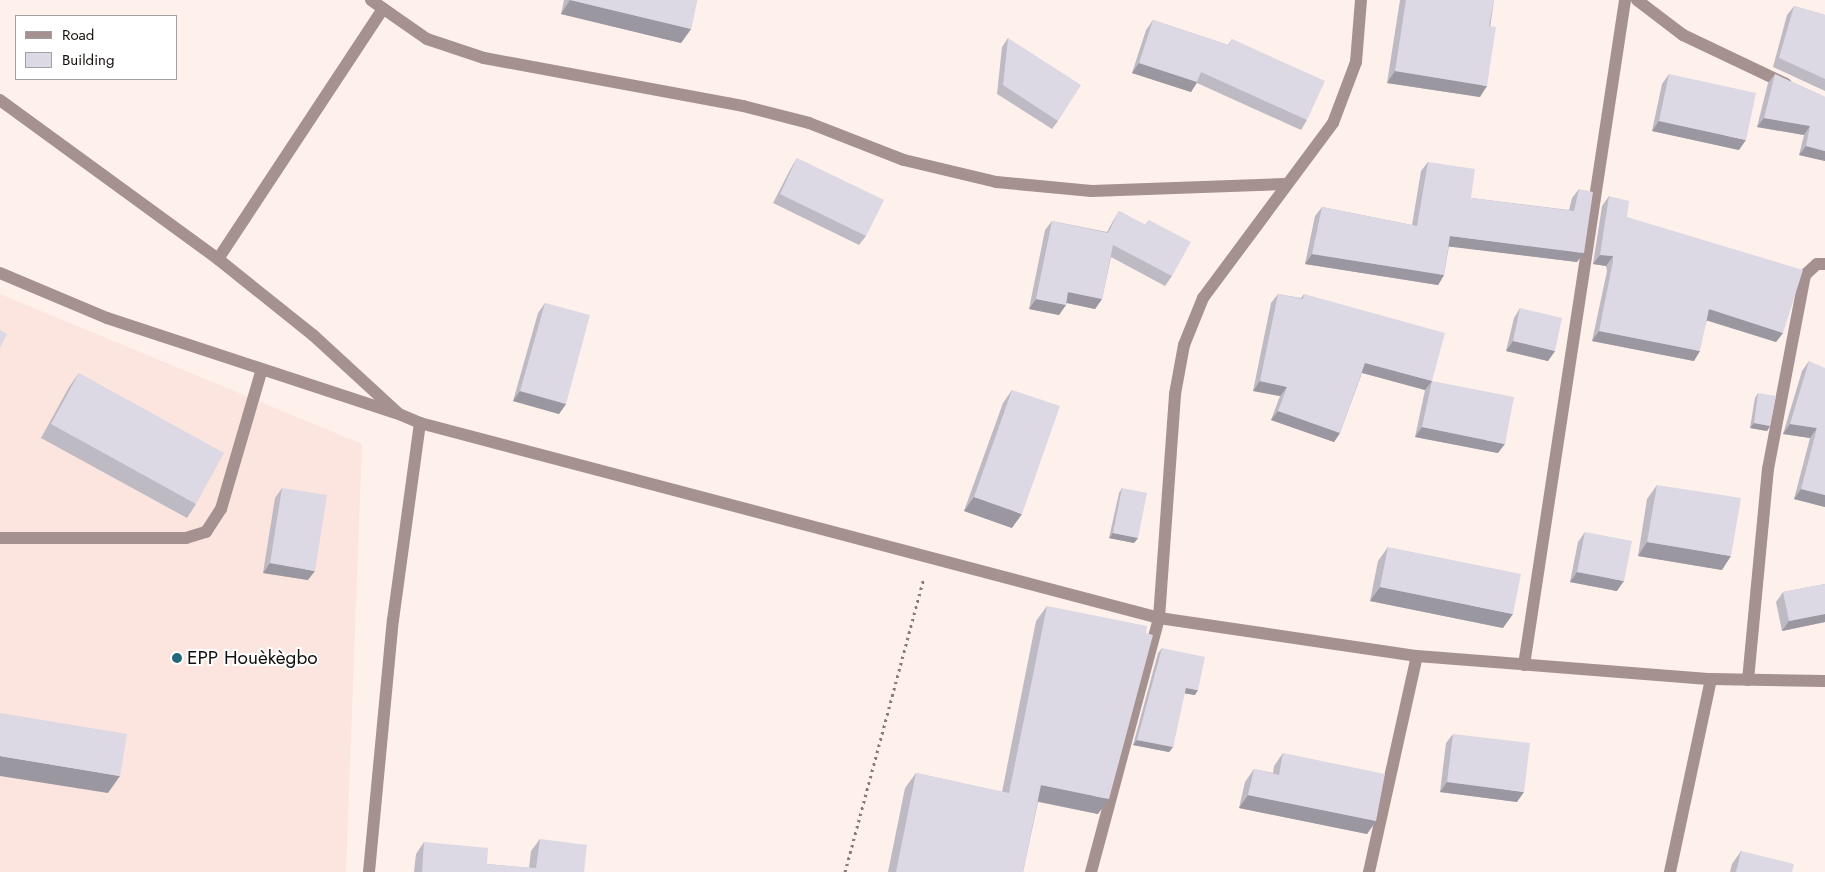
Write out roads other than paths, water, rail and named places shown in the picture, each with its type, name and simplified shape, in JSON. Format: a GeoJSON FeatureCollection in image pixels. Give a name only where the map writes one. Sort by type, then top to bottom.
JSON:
{"type":"FeatureCollection","features":[{"type":"Feature","properties":{"kind":"street"},"geometry":{"type":"LineString","coordinates":[[371,0],[427,39],[484,58],[743,106],[810,123],[904,160],[996,182],[1092,191],[1284,184]]}},
{"type":"Feature","properties":{"kind":"street"},"geometry":{"type":"LineString","coordinates":[[1090,872],[1159,618],[1175,394],[1184,345],[1202,298],[1284,184],[1333,123],[1356,62],[1361,0]]}},
{"type":"Feature","properties":{"kind":"street"},"geometry":{"type":"LineString","coordinates":[[1524,665],[1625,0]]}},
{"type":"Feature","properties":{"kind":"street"},"geometry":{"type":"LineString","coordinates":[[1637,0],[1683,35],[1801,90]]}},
{"type":"Feature","properties":{"kind":"street"},"geometry":{"type":"LineString","coordinates":[[218,259],[383,9]]}},
{"type":"Feature","properties":{"kind":"street"},"geometry":{"type":"LineString","coordinates":[[0,100],[218,259],[313,335],[399,414]]}},
{"type":"Feature","properties":{"kind":"street"},"geometry":{"type":"LineString","coordinates":[[1748,680],[1768,469],[1805,275],[1817,264],[1825,264]]}},
{"type":"Feature","properties":{"kind":"street"},"geometry":{"type":"LineString","coordinates":[[0,274],[107,318],[262,372],[399,414],[420,423],[928,560],[1159,618],[1417,656],[1711,679],[1825,681]]}},
{"type":"Feature","properties":{"kind":"street"},"geometry":{"type":"LineString","coordinates":[[0,538],[186,538],[206,532],[221,509],[262,372]]}},
{"type":"Feature","properties":{"kind":"street"},"geometry":{"type":"LineString","coordinates":[[369,872],[393,620],[420,423]]}},
{"type":"Feature","properties":{"kind":"street"},"geometry":{"type":"LineString","coordinates":[[1369,872],[1417,656]]}},
{"type":"Feature","properties":{"kind":"street"},"geometry":{"type":"LineString","coordinates":[[1670,872],[1711,679]]}},
{"type":"Feature","properties":{"kind":"place","name":"EPP Houèkègbo"},"geometry":{"type":"Point","coordinates":[177,658]}}]}
